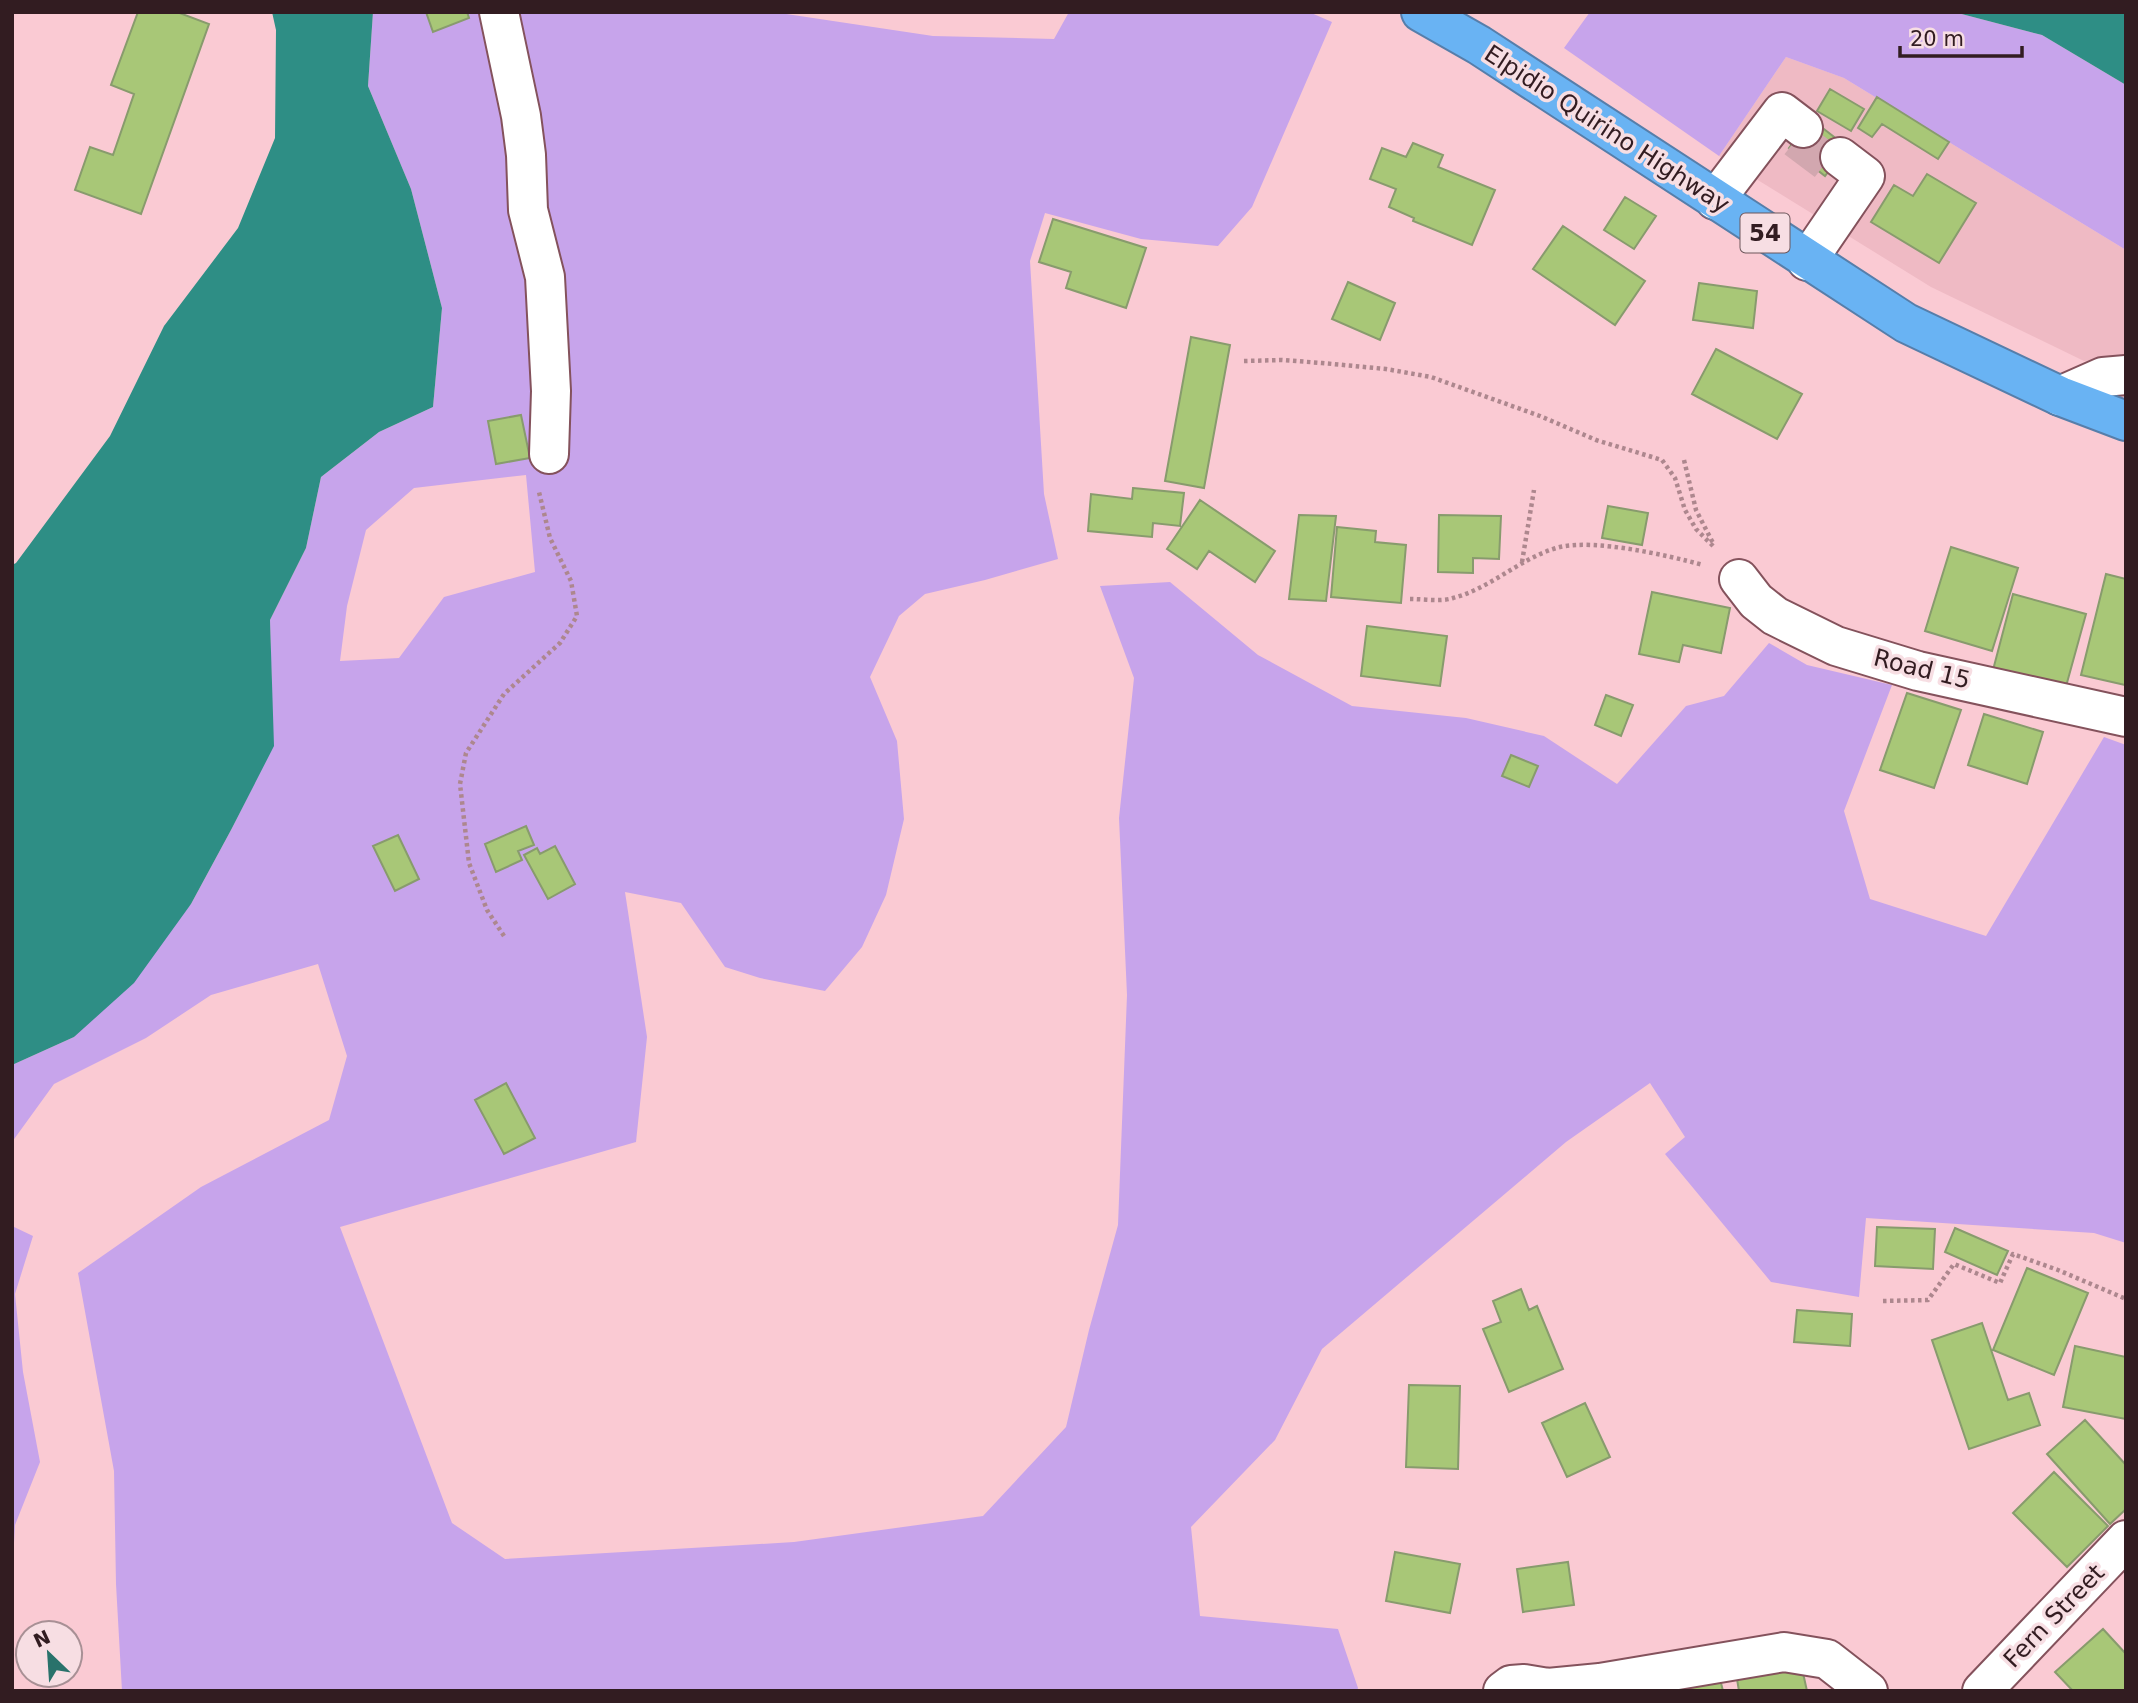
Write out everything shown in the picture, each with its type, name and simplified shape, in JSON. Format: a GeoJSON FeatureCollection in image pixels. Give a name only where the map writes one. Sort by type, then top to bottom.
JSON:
{"type":"FeatureCollection","features":[{"type":"Feature","properties":{"kind":"highway","name":"Elpidio Quirino Highway"},"geometry":{"type":"LineString","coordinates":[[1421,12],[1479,45],[1906,323],[2060,396],[2126,421]]}},
{"type":"Feature","properties":{"kind":"street"},"geometry":{"type":"LineString","coordinates":[[499,12],[521,116],[528,210],[545,277],[551,391],[549,454]]}},
{"type":"Feature","properties":{"kind":"street"},"geometry":{"type":"LineString","coordinates":[[1715,200],[1791,130]]}},
{"type":"Feature","properties":{"kind":"street"},"geometry":{"type":"LineString","coordinates":[[1807,261],[1844,170]]}},
{"type":"Feature","properties":{"kind":"street"},"geometry":{"type":"LineString","coordinates":[[2060,396],[2103,377],[2126,374]]}},
{"type":"Feature","properties":{"kind":"street","name":"Road 15"},"geometry":{"type":"LineString","coordinates":[[1739,579],[1756,601],[1775,616],[1836,646],[1918,671],[2126,717]]}},
{"type":"Feature","properties":{"kind":"street","name":"Fern Street"},"geometry":{"type":"LineString","coordinates":[[1982,1691],[2126,1541]]}},
{"type":"Feature","properties":{"kind":"street"},"geometry":{"type":"LineString","coordinates":[[1503,1691],[1511,1685],[1548,1688],[1600,1683],[1784,1652],[1827,1659],[1868,1691]]}},
{"type":"Feature","properties":{"kind":"path"},"geometry":{"type":"LineString","coordinates":[[1244,362],[1282,360],[1322,363],[1386,369],[1431,377],[1540,416],[1596,440],[1662,460],[1675,478],[1685,510],[1696,529],[1716,550],[1696,510],[1684,460]]}},
{"type":"Feature","properties":{"kind":"path"},"geometry":{"type":"LineString","coordinates":[[504,936],[487,910],[469,863],[460,784],[466,753],[504,694],[560,643],[577,616],[571,581],[550,538],[539,494],[549,454]]}},
{"type":"Feature","properties":{"kind":"path"},"geometry":{"type":"LineString","coordinates":[[1521,563],[1534,490]]}},
{"type":"Feature","properties":{"kind":"path"},"geometry":{"type":"LineString","coordinates":[[1410,599],[1452,599],[1492,582],[1521,563],[1560,547],[1600,545],[1657,554],[1701,565],[1739,579]]}},
{"type":"Feature","properties":{"kind":"path"},"geometry":{"type":"LineString","coordinates":[[1883,1301],[1928,1300],[1954,1264],[2000,1283],[2013,1254],[2059,1270],[2126,1299]]}},
{"type":"Feature","properties":{"kind":"shaded area"},"geometry":{"type":"Polygon","coordinates":[[[373,12],[773,12],[933,36],[1054,39],[1069,12],[1309,12],[1332,22],[1252,207],[1218,246],[1141,239],[1045,213],[1030,261],[1044,494],[1058,559],[925,594],[899,616],[870,677],[897,741],[904,819],[886,895],[862,947],[825,991],[760,978],[725,967],[681,903],[625,892],[647,1037],[636,1142],[340,1227],[452,1523],[505,1559],[794,1542],[983,1516],[1066,1427],[1118,1225],[1127,995],[1119,818],[1134,678],[1100,586],[1170,582],[1258,655],[1352,706],[1466,718],[1544,736],[1617,784],[1686,706],[1724,696],[1769,643],[1807,665],[1892,685],[1844,811],[1870,899],[1986,936],[2104,737],[2126,745],[2126,1243],[2094,1233],[1866,1218],[1859,1297],[1771,1282],[1665,1154],[1685,1137],[1650,1083],[1566,1142],[1322,1349],[1275,1440],[1191,1527],[1200,1616],[1338,1629],[1357,1691],[122,1691],[116,1584],[114,1471],[78,1273],[201,1187],[329,1120],[347,1056],[318,964],[211,995],[146,1038],[54,1084],[12,1142],[12,1065],[74,1037],[191,904],[273,746],[270,620],[306,548],[321,477],[379,432],[433,407],[442,308],[411,189],[368,86],[373,12]],[[526,475],[414,488],[366,530],[347,606],[340,661],[399,658],[444,597],[535,572],[526,475]]]}},
{"type":"Feature","properties":{"kind":"shaded area"},"geometry":{"type":"Polygon","coordinates":[[[1590,12],[1954,12],[2042,35],[2126,85],[2126,250],[1844,78],[1786,57],[1719,156],[1564,48],[1590,12]]]}},
{"type":"Feature","properties":{"kind":"shaded area"},"geometry":{"type":"Polygon","coordinates":[[[1786,57],[1844,78],[2126,250],[2126,357],[2084,361],[1931,287],[1719,156],[1786,57]]]}},
{"type":"Feature","properties":{"kind":"shaded area"},"geometry":{"type":"Polygon","coordinates":[[[12,1226],[33,1236],[15,1294],[23,1372],[40,1462],[15,1525],[12,1579],[12,1226]]]}},
{"type":"Feature","properties":{"kind":"water"},"geometry":{"type":"Polygon","coordinates":[[[272,12],[373,12],[368,86],[411,189],[442,308],[433,407],[379,432],[321,477],[306,548],[270,620],[274,746],[191,904],[134,983],[74,1037],[12,1065],[12,565],[110,436],[164,326],[238,228],[275,138],[276,30],[272,12]]]}},
{"type":"Feature","properties":{"kind":"water"},"geometry":{"type":"Polygon","coordinates":[[[1954,12],[2126,12],[2126,85],[2042,35],[1954,12]]]}},
{"type":"Feature","properties":{"kind":"building"},"geometry":{"type":"Polygon","coordinates":[[[138,12],[177,12],[209,24],[141,214],[75,190],[90,147],[113,155],[134,94],[111,85],[138,12]]]}},
{"type":"Feature","properties":{"kind":"building"},"geometry":{"type":"Polygon","coordinates":[[[426,12],[467,12],[469,18],[433,32],[426,12]]]}},
{"type":"Feature","properties":{"kind":"building"},"geometry":{"type":"Polygon","coordinates":[[[1830,89],[1864,109],[1851,131],[1817,111],[1830,89]]]}},
{"type":"Feature","properties":{"kind":"building"},"geometry":{"type":"Polygon","coordinates":[[[1877,97],[1949,142],[1938,159],[1882,124],[1872,137],[1858,128],[1877,97]]]}},
{"type":"Feature","properties":{"kind":"building"},"geometry":{"type":"Polygon","coordinates":[[[1811,119],[1847,147],[1825,176],[1789,148],[1811,119]]]}},
{"type":"Feature","properties":{"kind":"building"},"geometry":{"type":"Polygon","coordinates":[[[1413,143],[1443,155],[1438,167],[1495,190],[1472,245],[1413,221],[1414,218],[1389,207],[1396,189],[1370,179],[1382,148],[1406,157],[1413,143]]]}},
{"type":"Feature","properties":{"kind":"building"},"geometry":{"type":"Polygon","coordinates":[[[1927,174],[1976,203],[1939,263],[1871,222],[1894,185],[1913,196],[1927,174]]]}},
{"type":"Feature","properties":{"kind":"building"},"geometry":{"type":"Polygon","coordinates":[[[1625,197],[1656,216],[1634,249],[1604,230],[1625,197]]]}},
{"type":"Feature","properties":{"kind":"building"},"geometry":{"type":"Polygon","coordinates":[[[1053,219],[1146,248],[1126,308],[1066,288],[1071,272],[1039,262],[1053,219]]]}},
{"type":"Feature","properties":{"kind":"building"},"geometry":{"type":"Polygon","coordinates":[[[1563,226],[1645,281],[1615,325],[1533,269],[1563,226]]]}},
{"type":"Feature","properties":{"kind":"building"},"geometry":{"type":"Polygon","coordinates":[[[1348,282],[1395,303],[1380,340],[1332,319],[1348,282]]]}},
{"type":"Feature","properties":{"kind":"building"},"geometry":{"type":"Polygon","coordinates":[[[1699,283],[1757,291],[1753,328],[1693,320],[1699,283]]]}},
{"type":"Feature","properties":{"kind":"building"},"geometry":{"type":"Polygon","coordinates":[[[1191,337],[1230,345],[1204,488],[1165,481],[1191,337]]]}},
{"type":"Feature","properties":{"kind":"building"},"geometry":{"type":"Polygon","coordinates":[[[1716,349],[1802,394],[1777,439],[1692,394],[1716,349]]]}},
{"type":"Feature","properties":{"kind":"building"},"geometry":{"type":"Polygon","coordinates":[[[521,415],[530,458],[496,464],[488,421],[521,415]]]}},
{"type":"Feature","properties":{"kind":"building"},"geometry":{"type":"Polygon","coordinates":[[[1133,488],[1184,493],[1180,526],[1153,523],[1152,537],[1088,531],[1091,494],[1132,499],[1133,488]]]}},
{"type":"Feature","properties":{"kind":"building"},"geometry":{"type":"Polygon","coordinates":[[[1200,500],[1275,551],[1255,582],[1209,551],[1197,569],[1167,549],[1200,500]]]}},
{"type":"Feature","properties":{"kind":"building"},"geometry":{"type":"Polygon","coordinates":[[[1608,506],[1648,513],[1642,545],[1602,538],[1608,506]]]}},
{"type":"Feature","properties":{"kind":"building"},"geometry":{"type":"Polygon","coordinates":[[[1299,515],[1336,516],[1326,601],[1289,599],[1299,515]]]}},
{"type":"Feature","properties":{"kind":"building"},"geometry":{"type":"Polygon","coordinates":[[[1439,515],[1501,516],[1499,559],[1473,558],[1473,573],[1438,572],[1439,515]]]}},
{"type":"Feature","properties":{"kind":"building"},"geometry":{"type":"Polygon","coordinates":[[[1337,527],[1376,531],[1375,542],[1406,545],[1401,603],[1331,597],[1337,527]]]}},
{"type":"Feature","properties":{"kind":"building"},"geometry":{"type":"Polygon","coordinates":[[[1951,547],[2018,568],[1992,651],[1925,631],[1951,547]]]}},
{"type":"Feature","properties":{"kind":"building"},"geometry":{"type":"Polygon","coordinates":[[[2106,574],[2126,579],[2125,685],[2081,675],[2106,574]]]}},
{"type":"Feature","properties":{"kind":"building"},"geometry":{"type":"Polygon","coordinates":[[[1652,592],[1730,608],[1721,653],[1683,645],[1679,662],[1639,654],[1652,592]]]}},
{"type":"Feature","properties":{"kind":"building"},"geometry":{"type":"Polygon","coordinates":[[[2013,594],[2086,614],[2065,690],[1993,670],[2013,594]]]}},
{"type":"Feature","properties":{"kind":"building"},"geometry":{"type":"Polygon","coordinates":[[[1367,626],[1447,636],[1440,686],[1361,676],[1367,626]]]}},
{"type":"Feature","properties":{"kind":"building"},"geometry":{"type":"Polygon","coordinates":[[[1907,693],[1961,710],[1934,788],[1880,770],[1907,693]]]}},
{"type":"Feature","properties":{"kind":"building"},"geometry":{"type":"Polygon","coordinates":[[[1606,695],[1633,705],[1621,736],[1595,725],[1606,695]]]}},
{"type":"Feature","properties":{"kind":"building"},"geometry":{"type":"Polygon","coordinates":[[[1984,714],[2043,732],[2027,784],[1968,765],[1984,714]]]}},
{"type":"Feature","properties":{"kind":"building"},"geometry":{"type":"Polygon","coordinates":[[[1511,755],[1538,766],[1529,787],[1502,776],[1511,755]]]}},
{"type":"Feature","properties":{"kind":"building"},"geometry":{"type":"Polygon","coordinates":[[[526,826],[534,845],[518,851],[522,860],[496,872],[485,844],[526,826]]]}},
{"type":"Feature","properties":{"kind":"building"},"geometry":{"type":"Polygon","coordinates":[[[398,835],[419,879],[395,891],[373,846],[398,835]]]}},
{"type":"Feature","properties":{"kind":"building"},"geometry":{"type":"Polygon","coordinates":[[[555,846],[575,884],[548,899],[524,855],[537,848],[540,854],[555,846]]]}},
{"type":"Feature","properties":{"kind":"building"},"geometry":{"type":"Polygon","coordinates":[[[506,1083],[535,1138],[504,1154],[475,1100],[506,1083]]]}},
{"type":"Feature","properties":{"kind":"building"},"geometry":{"type":"Polygon","coordinates":[[[1877,1227],[1935,1229],[1933,1269],[1875,1266],[1877,1227]]]}},
{"type":"Feature","properties":{"kind":"building"},"geometry":{"type":"Polygon","coordinates":[[[1955,1228],[2008,1251],[1997,1275],[1945,1252],[1955,1228]]]}},
{"type":"Feature","properties":{"kind":"building"},"geometry":{"type":"Polygon","coordinates":[[[2027,1268],[2088,1293],[2054,1375],[1993,1350],[2027,1268]]]}},
{"type":"Feature","properties":{"kind":"building"},"geometry":{"type":"Polygon","coordinates":[[[1521,1289],[1529,1310],[1537,1306],[1563,1369],[1509,1392],[1483,1329],[1501,1322],[1493,1301],[1521,1289]]]}},
{"type":"Feature","properties":{"kind":"building"},"geometry":{"type":"Polygon","coordinates":[[[1797,1310],[1852,1314],[1850,1346],[1794,1342],[1797,1310]]]}},
{"type":"Feature","properties":{"kind":"building"},"geometry":{"type":"Polygon","coordinates":[[[1982,1323],[2008,1400],[2029,1393],[2040,1425],[1969,1449],[1932,1340],[1982,1323]]]}},
{"type":"Feature","properties":{"kind":"building"},"geometry":{"type":"Polygon","coordinates":[[[2075,1346],[2126,1357],[2126,1419],[2063,1407],[2075,1346]]]}},
{"type":"Feature","properties":{"kind":"building"},"geometry":{"type":"Polygon","coordinates":[[[1409,1385],[1460,1386],[1458,1469],[1406,1467],[1409,1385]]]}},
{"type":"Feature","properties":{"kind":"building"},"geometry":{"type":"Polygon","coordinates":[[[1585,1403],[1610,1457],[1567,1477],[1542,1423],[1585,1403]]]}},
{"type":"Feature","properties":{"kind":"building"},"geometry":{"type":"Polygon","coordinates":[[[2085,1420],[2126,1465],[2126,1509],[2110,1524],[2047,1454],[2085,1420]]]}},
{"type":"Feature","properties":{"kind":"building"},"geometry":{"type":"Polygon","coordinates":[[[2054,1472],[2108,1526],[2067,1567],[2013,1513],[2054,1472]]]}},
{"type":"Feature","properties":{"kind":"building"},"geometry":{"type":"Polygon","coordinates":[[[1395,1552],[1460,1564],[1450,1613],[1386,1601],[1395,1552]]]}},
{"type":"Feature","properties":{"kind":"building"},"geometry":{"type":"Polygon","coordinates":[[[1568,1562],[1574,1605],[1523,1612],[1517,1569],[1568,1562]]]}},
{"type":"Feature","properties":{"kind":"building"},"geometry":{"type":"Polygon","coordinates":[[[2103,1629],[2126,1654],[2126,1691],[2073,1691],[2055,1672],[2103,1629]]]}},
{"type":"Feature","properties":{"kind":"building"},"geometry":{"type":"Polygon","coordinates":[[[1801,1664],[1807,1691],[1739,1691],[1737,1679],[1801,1664]]]}},
{"type":"Feature","properties":{"kind":"building"},"geometry":{"type":"Polygon","coordinates":[[[1720,1679],[1723,1691],[1679,1691],[1679,1689],[1720,1679]]]}},
{"type":"Feature","properties":{"kind":"tunnel"},"geometry":{"type":"LineString","coordinates":[[1796,139],[1833,167]]}}]}
